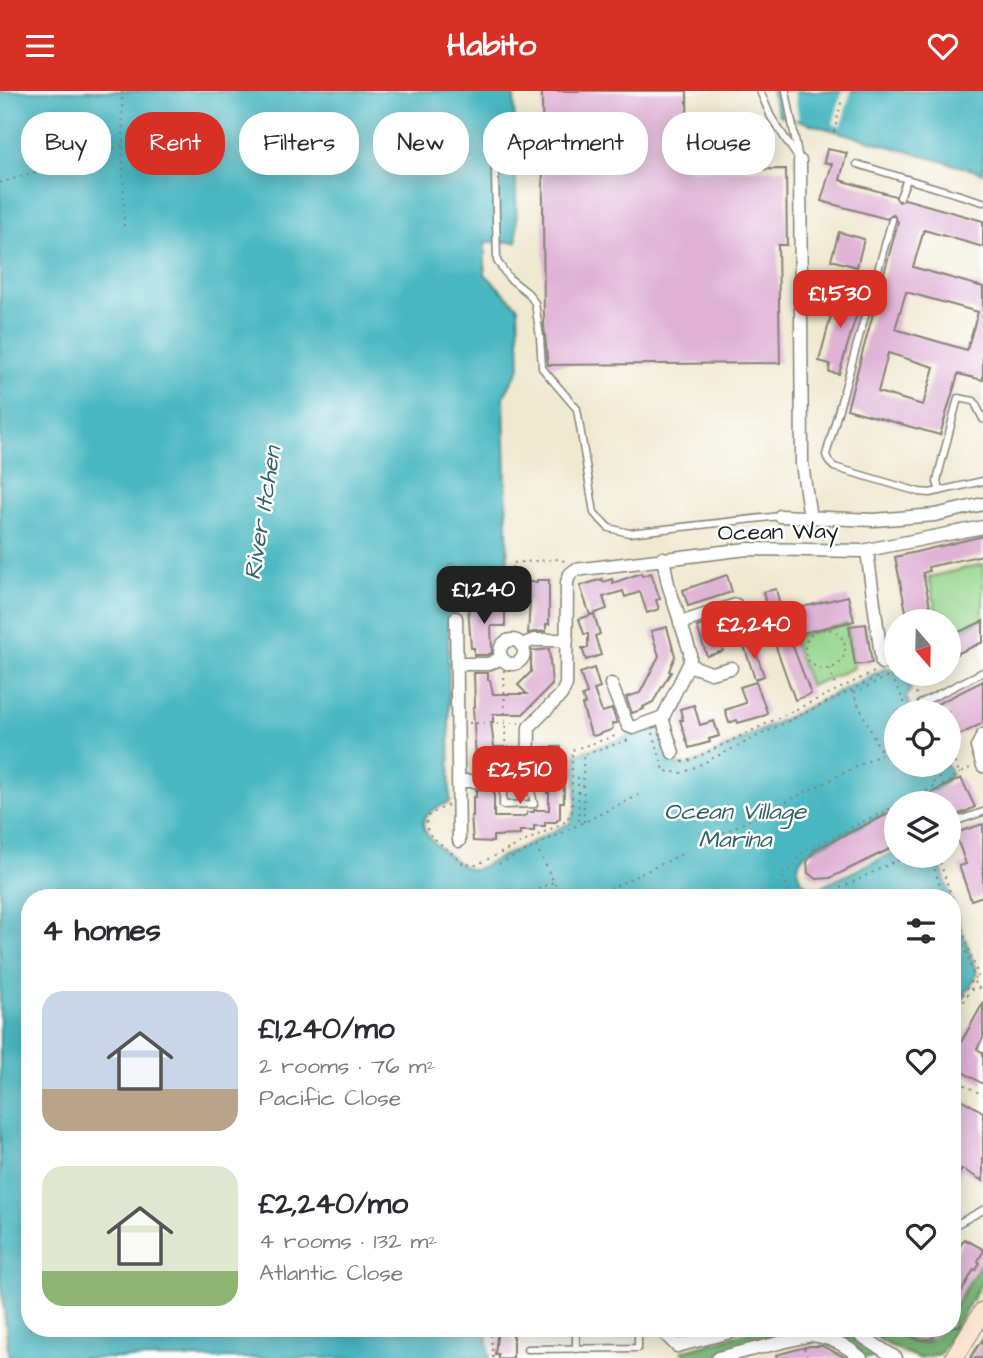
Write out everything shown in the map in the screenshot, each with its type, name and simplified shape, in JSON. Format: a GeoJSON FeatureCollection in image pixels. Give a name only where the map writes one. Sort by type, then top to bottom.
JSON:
{"type":"FeatureCollection","features":[{"type":"Feature","properties":{"kind":"street"},"geometry":{"type":"LineString","coordinates":[[800,160],[802,464],[810,518]]}},
{"type":"Feature","properties":{"kind":"street"},"geometry":{"type":"LineString","coordinates":[[780,516],[874,520],[935,515],[983,504]]}},
{"type":"Feature","properties":{"kind":"street","name":"Ocean Way"},"geometry":{"type":"LineString","coordinates":[[572,572],[581,568],[747,549],[867,551],[983,527]]}},
{"type":"Feature","properties":{"kind":"street"},"geometry":{"type":"LineString","coordinates":[[867,551],[884,655]]}},
{"type":"Feature","properties":{"kind":"street"},"geometry":{"type":"LineString","coordinates":[[663,558],[670,611],[680,622],[691,656],[662,718],[673,753]]}},
{"type":"Feature","properties":{"kind":"street"},"geometry":{"type":"LineString","coordinates":[[458,781],[522,781],[527,777],[528,731],[532,723],[564,689],[567,681],[567,582],[572,572]]}},
{"type":"Feature","properties":{"kind":"street"},"geometry":{"type":"LineString","coordinates":[[680,622],[736,605]]}},
{"type":"Feature","properties":{"kind":"street"},"geometry":{"type":"LineString","coordinates":[[458,841],[459,613]]}},
{"type":"Feature","properties":{"kind":"street"},"geometry":{"type":"LineString","coordinates":[[457,664],[488,664],[503,660],[500,648],[506,642],[516,641],[521,645],[534,640],[567,640]]}},
{"type":"Feature","properties":{"kind":"street"},"geometry":{"type":"LineString","coordinates":[[689,665],[711,673],[731,668]]}},
{"type":"Feature","properties":{"kind":"street"},"geometry":{"type":"LineString","coordinates":[[611,684],[630,728],[662,718]]}},
{"type":"Feature","properties":{"kind":"street"},"geometry":{"type":"LineString","coordinates":[[982,764],[977,747],[983,735]]}},
{"type":"Feature","properties":{"kind":"street"},"geometry":{"type":"LineString","coordinates":[[954,1358],[983,1311]]}},
{"type":"Feature","properties":{"kind":"street"},"geometry":{"type":"LineString","coordinates":[[674,1352],[718,1337]]}},
{"type":"Feature","properties":{"kind":"street"},"geometry":{"type":"LineString","coordinates":[[718,1358],[803,1337]]}},
{"type":"Feature","properties":{"kind":"street"},"geometry":{"type":"LineString","coordinates":[[827,1337],[861,1358]]}},
{"type":"Feature","properties":{"kind":"street"},"geometry":{"type":"LineString","coordinates":[[863,1337],[896,1358]]}},
{"type":"Feature","properties":{"kind":"lane"},"geometry":{"type":"LineString","coordinates":[[760,91],[771,117],[800,160]]}},
{"type":"Feature","properties":{"kind":"lane"},"geometry":{"type":"LineString","coordinates":[[786,91],[800,160]]}},
{"type":"Feature","properties":{"kind":"lane"},"geometry":{"type":"LineString","coordinates":[[857,164],[983,202]]}},
{"type":"Feature","properties":{"kind":"lane"},"geometry":{"type":"LineString","coordinates":[[494,175],[496,261],[535,303],[542,368],[577,409],[594,513],[618,532],[629,533],[780,516]]}},
{"type":"Feature","properties":{"kind":"lane"},"geometry":{"type":"LineString","coordinates":[[900,197],[907,179]]}},
{"type":"Feature","properties":{"kind":"lane"},"geometry":{"type":"LineString","coordinates":[[892,220],[826,455],[829,462],[841,470],[919,492],[940,491],[983,481]]}},
{"type":"Feature","properties":{"kind":"lane"},"geometry":{"type":"LineString","coordinates":[[940,491],[937,482],[958,398],[974,401],[983,419]]}},
{"type":"Feature","properties":{"kind":"lane"},"geometry":{"type":"LineString","coordinates":[[927,700],[983,673]]}},
{"type":"Feature","properties":{"kind":"lane"},"geometry":{"type":"LineString","coordinates":[[505,781],[503,804],[534,804],[527,777]]}},
{"type":"Feature","properties":{"kind":"lane"},"geometry":{"type":"LineString","coordinates":[[961,820],[983,812]]}},
{"type":"Feature","properties":{"kind":"lane"},"geometry":{"type":"LineString","coordinates":[[961,1222],[983,1210]]}},
{"type":"Feature","properties":{"kind":"lane"},"geometry":{"type":"LineString","coordinates":[[576,1337],[576,1349]]}},
{"type":"Feature","properties":{"kind":"lane"},"geometry":{"type":"LineString","coordinates":[[527,1349],[638,1348],[638,1337]]}},
{"type":"Feature","properties":{"kind":"path"},"geometry":{"type":"LineString","coordinates":[[122,91],[124,226]]}},
{"type":"Feature","properties":{"kind":"path"},"geometry":{"type":"LineString","coordinates":[[834,132],[842,99]]}},
{"type":"Feature","properties":{"kind":"path"},"geometry":{"type":"LineString","coordinates":[[0,183],[123,145]]}},
{"type":"Feature","properties":{"kind":"path"},"geometry":{"type":"LineString","coordinates":[[459,613],[468,603],[467,585],[504,579],[512,572],[512,563],[559,559],[566,561],[572,572]]}},
{"type":"Feature","properties":{"kind":"path"},"geometry":{"type":"LineString","coordinates":[[817,630],[832,630],[838,634],[845,646],[841,662],[830,669],[813,666],[805,655],[807,639],[817,630]]}},
{"type":"Feature","properties":{"kind":"path"},"geometry":{"type":"LineString","coordinates":[[503,660],[505,781]]}},
{"type":"Feature","properties":{"kind":"path"},"geometry":{"type":"LineString","coordinates":[[653,732],[664,771],[683,773],[851,689],[884,668]]}},
{"type":"Feature","properties":{"kind":"path"},"geometry":{"type":"LineString","coordinates":[[673,753],[681,762],[691,760],[884,668]]}},
{"type":"Feature","properties":{"kind":"path"},"geometry":{"type":"LineString","coordinates":[[830,669],[836,690]]}},
{"type":"Feature","properties":{"kind":"path"},"geometry":{"type":"LineString","coordinates":[[853,693],[891,674],[903,700]]}},
{"type":"Feature","properties":{"kind":"path"},"geometry":{"type":"LineString","coordinates":[[717,836],[883,754],[851,689]]}},
{"type":"Feature","properties":{"kind":"path"},"geometry":{"type":"LineString","coordinates":[[457,723],[532,723]]}},
{"type":"Feature","properties":{"kind":"path"},"geometry":{"type":"LineString","coordinates":[[452,804],[429,814],[427,830],[464,864],[476,865],[565,822],[572,811],[572,750],[629,731],[630,728]]}},
{"type":"Feature","properties":{"kind":"path"},"geometry":{"type":"LineString","coordinates":[[584,822],[583,755],[641,736]]}},
{"type":"Feature","properties":{"kind":"path"},"geometry":{"type":"LineString","coordinates":[[961,773],[982,764]]}},
{"type":"Feature","properties":{"kind":"path"},"geometry":{"type":"LineString","coordinates":[[578,777],[579,824]]}},
{"type":"Feature","properties":{"kind":"path"},"geometry":{"type":"LineString","coordinates":[[926,791],[936,786],[932,777]]}},
{"type":"Feature","properties":{"kind":"path"},"geometry":{"type":"LineString","coordinates":[[939,777],[943,785],[954,777]]}},
{"type":"Feature","properties":{"kind":"path"},"geometry":{"type":"LineString","coordinates":[[499,864],[641,794]]}},
{"type":"Feature","properties":{"kind":"path"},"geometry":{"type":"LineString","coordinates":[[788,889],[781,874],[791,869],[803,851],[884,812]]}},
{"type":"Feature","properties":{"kind":"path"},"geometry":{"type":"LineString","coordinates":[[536,846],[558,889]]}},
{"type":"Feature","properties":{"kind":"path"},"geometry":{"type":"LineString","coordinates":[[610,889],[684,853]]}},
{"type":"Feature","properties":{"kind":"path"},"geometry":{"type":"LineString","coordinates":[[838,889],[884,867]]}},
{"type":"Feature","properties":{"kind":"path"},"geometry":{"type":"LineString","coordinates":[[934,868],[941,889]]}},
{"type":"Feature","properties":{"kind":"path"},"geometry":{"type":"LineString","coordinates":[[942,868],[949,889]]}},
{"type":"Feature","properties":{"kind":"path"},"geometry":{"type":"LineString","coordinates":[[538,889],[554,881]]}},
{"type":"Feature","properties":{"kind":"path"},"geometry":{"type":"LineString","coordinates":[[961,925],[978,976],[961,1006]]}},
{"type":"Feature","properties":{"kind":"path"},"geometry":{"type":"LineString","coordinates":[[961,937],[975,977],[961,999]]}},
{"type":"Feature","properties":{"kind":"path"},"geometry":{"type":"LineString","coordinates":[[970,990],[983,986]]}},
{"type":"Feature","properties":{"kind":"path"},"geometry":{"type":"LineString","coordinates":[[961,1083],[983,1095]]}},
{"type":"Feature","properties":{"kind":"path"},"geometry":{"type":"LineString","coordinates":[[490,1337],[493,1358]]}},
{"type":"Feature","properties":{"kind":"green space"},"geometry":{"type":"Polygon","coordinates":[[[983,564],[983,619],[961,631],[961,609],[936,609],[929,577],[983,564]]]}},
{"type":"Feature","properties":{"kind":"green space"},"geometry":{"type":"Polygon","coordinates":[[[847,624],[854,668],[810,686],[791,637],[847,624]]]}},
{"type":"Feature","properties":{"kind":"green space"},"geometry":{"type":"Polygon","coordinates":[[[983,1259],[983,1280],[961,1318],[961,1296],[983,1259]]]}},
{"type":"Feature","properties":{"kind":"green space"},"geometry":{"type":"Polygon","coordinates":[[[731,1337],[803,1337],[711,1358],[683,1358],[682,1351],[731,1337]]]}},
{"type":"Feature","properties":{"kind":"green space"},"geometry":{"type":"Polygon","coordinates":[[[827,1337],[857,1337],[882,1352],[886,1358],[865,1358],[827,1337]]]}},
{"type":"Feature","properties":{"kind":"green space"},"geometry":{"type":"Polygon","coordinates":[[[876,1337],[904,1337],[925,1343],[932,1337],[950,1337],[940,1354],[918,1358],[876,1337]]]}},
{"type":"Feature","properties":{"kind":"water"},"geometry":{"type":"Polygon","coordinates":[[[0,91],[514,91],[514,112],[483,112],[483,175],[516,175],[517,242],[485,242],[485,274],[518,307],[520,367],[504,396],[508,569],[502,575],[472,579],[456,566],[450,570],[448,607],[459,608],[448,620],[450,802],[425,817],[424,829],[434,843],[458,863],[475,870],[570,823],[576,807],[576,754],[657,727],[663,749],[669,759],[674,763],[689,766],[884,669],[884,686],[910,686],[911,689],[906,697],[907,700],[884,700],[884,777],[949,777],[933,791],[884,791],[884,815],[806,853],[799,864],[799,875],[806,884],[819,888],[884,857],[884,868],[941,868],[948,889],[21,889],[21,1337],[487,1337],[490,1358],[9,1358],[0,1272],[0,91]]]}},
{"type":"Feature","properties":{"kind":"water"},"geometry":{"type":"Polygon","coordinates":[[[771,91],[983,91],[983,173],[779,115],[771,91]]]}},
{"type":"Feature","properties":{"kind":"water"},"geometry":{"type":"Polygon","coordinates":[[[961,927],[977,974],[961,1002],[961,927]]]}},
{"type":"Feature","properties":{"kind":"pier"},"geometry":{"type":"Polygon","coordinates":[[[778,91],[794,91],[799,120],[783,116],[778,91]]]}},
{"type":"Feature","properties":{"kind":"pier"},"geometry":{"type":"Polygon","coordinates":[[[839,91],[851,91],[841,126],[833,124],[842,92],[839,91]]]}},
{"type":"Feature","properties":{"kind":"building"},"geometry":{"type":"Polygon","coordinates":[[[542,91],[687,91],[687,112],[662,112],[662,175],[775,175],[775,169],[786,169],[787,245],[778,245],[780,363],[548,365],[544,326],[543,175],[648,175],[648,112],[542,112],[542,91]]]}},
{"type":"Feature","properties":{"kind":"building"},"geometry":{"type":"Polygon","coordinates":[[[827,149],[847,153],[840,180],[895,196],[899,202],[905,199],[983,221],[983,247],[924,230],[913,267],[983,287],[983,380],[958,374],[940,435],[847,409],[898,222],[893,214],[887,219],[821,201],[832,164],[824,162],[827,149]],[[906,292],[895,329],[967,350],[978,312],[906,292]],[[888,353],[878,392],[923,405],[934,367],[888,353]]]}},
{"type":"Feature","properties":{"kind":"building"},"geometry":{"type":"Polygon","coordinates":[[[839,232],[864,239],[857,267],[831,260],[839,232]]]}},
{"type":"Feature","properties":{"kind":"building"},"geometry":{"type":"Polygon","coordinates":[[[838,289],[862,296],[839,374],[829,372],[830,364],[819,361],[838,289]]]}},
{"type":"Feature","properties":{"kind":"building"},"geometry":{"type":"Polygon","coordinates":[[[983,536],[983,555],[928,567],[929,571],[923,573],[930,609],[906,609],[895,557],[983,536]]]}},
{"type":"Feature","properties":{"kind":"building"},"geometry":{"type":"Polygon","coordinates":[[[641,573],[642,576],[651,573],[660,599],[656,600],[659,609],[647,613],[640,592],[625,597],[623,591],[603,597],[607,609],[590,615],[580,586],[602,579],[603,582],[612,579],[613,583],[641,573]]]}},
{"type":"Feature","properties":{"kind":"building"},"geometry":{"type":"Polygon","coordinates":[[[727,575],[732,592],[688,606],[683,590],[727,575]]]}},
{"type":"Feature","properties":{"kind":"building"},"geometry":{"type":"Polygon","coordinates":[[[549,580],[549,624],[546,624],[546,631],[528,633],[530,602],[515,602],[515,582],[549,580]]]}},
{"type":"Feature","properties":{"kind":"building"},"geometry":{"type":"Polygon","coordinates":[[[776,589],[782,612],[848,596],[854,621],[789,636],[811,694],[795,700],[777,650],[763,592],[776,589]]]}},
{"type":"Feature","properties":{"kind":"building"},"geometry":{"type":"Polygon","coordinates":[[[505,605],[505,626],[491,626],[492,653],[474,655],[474,648],[471,648],[468,606],[505,605]]]}},
{"type":"Feature","properties":{"kind":"building"},"geometry":{"type":"Polygon","coordinates":[[[594,614],[600,634],[595,636],[601,655],[586,660],[582,648],[588,648],[588,634],[584,634],[579,619],[594,614]]]}},
{"type":"Feature","properties":{"kind":"building"},"geometry":{"type":"Polygon","coordinates":[[[983,621],[983,642],[961,652],[961,631],[983,621]]]}},
{"type":"Feature","properties":{"kind":"building"},"geometry":{"type":"Polygon","coordinates":[[[713,622],[723,651],[707,656],[697,627],[713,622]]]}},
{"type":"Feature","properties":{"kind":"building"},"geometry":{"type":"Polygon","coordinates":[[[866,624],[872,663],[855,665],[849,626],[866,624]]]}},
{"type":"Feature","properties":{"kind":"building"},"geometry":{"type":"Polygon","coordinates":[[[667,627],[675,656],[669,671],[671,672],[653,702],[632,713],[626,697],[640,693],[659,656],[651,631],[667,627]]]}},
{"type":"Feature","properties":{"kind":"building"},"geometry":{"type":"Polygon","coordinates":[[[753,643],[764,676],[755,679],[744,646],[753,643]]]}},
{"type":"Feature","properties":{"kind":"building"},"geometry":{"type":"Polygon","coordinates":[[[549,649],[552,685],[523,714],[493,714],[491,722],[494,747],[518,747],[518,772],[508,772],[508,766],[489,767],[489,772],[474,772],[474,673],[488,673],[493,694],[527,694],[518,685],[531,672],[531,651],[549,649]]]}},
{"type":"Feature","properties":{"kind":"building"},"geometry":{"type":"Polygon","coordinates":[[[594,668],[600,688],[594,690],[602,712],[612,709],[617,723],[612,724],[611,730],[594,736],[582,705],[585,704],[582,696],[587,694],[580,673],[594,668]]]}},
{"type":"Feature","properties":{"kind":"building"},"geometry":{"type":"Polygon","coordinates":[[[983,681],[983,723],[961,734],[961,700],[945,700],[983,681]]]}},
{"type":"Feature","properties":{"kind":"building"},"geometry":{"type":"Polygon","coordinates":[[[756,682],[766,715],[729,723],[725,710],[746,703],[740,687],[756,682]]]}},
{"type":"Feature","properties":{"kind":"building"},"geometry":{"type":"Polygon","coordinates":[[[694,705],[700,725],[714,721],[719,736],[709,739],[710,742],[689,748],[680,720],[683,720],[680,709],[694,705]]]}},
{"type":"Feature","properties":{"kind":"building"},"geometry":{"type":"Polygon","coordinates":[[[546,747],[561,747],[563,756],[564,802],[560,802],[560,818],[556,822],[545,822],[545,826],[534,826],[534,831],[520,831],[520,835],[493,836],[493,842],[473,841],[471,816],[476,790],[494,790],[494,817],[520,817],[534,810],[549,810],[549,793],[547,785],[544,786],[546,747]]]}},
{"type":"Feature","properties":{"kind":"building"},"geometry":{"type":"Polygon","coordinates":[[[961,778],[975,807],[961,813],[961,791],[934,791],[961,778]]]}},
{"type":"Feature","properties":{"kind":"building"},"geometry":{"type":"Polygon","coordinates":[[[884,816],[884,852],[830,878],[817,879],[808,873],[807,862],[815,849],[884,816]]]}},
{"type":"Feature","properties":{"kind":"building"},"geometry":{"type":"Polygon","coordinates":[[[983,824],[983,896],[971,900],[960,868],[966,864],[961,850],[961,831],[983,824]]]}},
{"type":"Feature","properties":{"kind":"building"},"geometry":{"type":"Polygon","coordinates":[[[983,1003],[983,1038],[977,1049],[983,1053],[983,1084],[961,1071],[961,1042],[983,1003]]]}},
{"type":"Feature","properties":{"kind":"building"},"geometry":{"type":"Polygon","coordinates":[[[961,1099],[983,1112],[983,1181],[962,1169],[961,1099]]]}},
{"type":"Feature","properties":{"kind":"building"},"geometry":{"type":"Polygon","coordinates":[[[964,1239],[983,1249],[983,1252],[978,1261],[980,1263],[961,1293],[961,1244],[964,1239]]]}},
{"type":"Feature","properties":{"kind":"building"},"geometry":{"type":"Polygon","coordinates":[[[497,1337],[513,1337],[513,1358],[498,1358],[498,1354],[495,1354],[497,1337]]]}},
{"type":"Feature","properties":{"kind":"building"},"geometry":{"type":"Polygon","coordinates":[[[913,1337],[933,1337],[923,1341],[913,1337]]]}},
{"type":"Feature","properties":{"kind":"building"},"geometry":{"type":"Polygon","coordinates":[[[983,1339],[983,1358],[970,1358],[983,1339]]]}},
{"type":"Feature","properties":{"kind":"building"},"geometry":{"type":"Polygon","coordinates":[[[809,1346],[822,1346],[847,1358],[777,1358],[776,1355],[809,1346]]]}},
{"type":"Feature","properties":{"kind":"water label","name":"River Itchen"},"geometry":{"type":"Point","coordinates":[262,513]}},
{"type":"Feature","properties":{"kind":"water label","name":"Ocean Village Marina"},"geometry":{"type":"Point","coordinates":[735,825]}}]}
